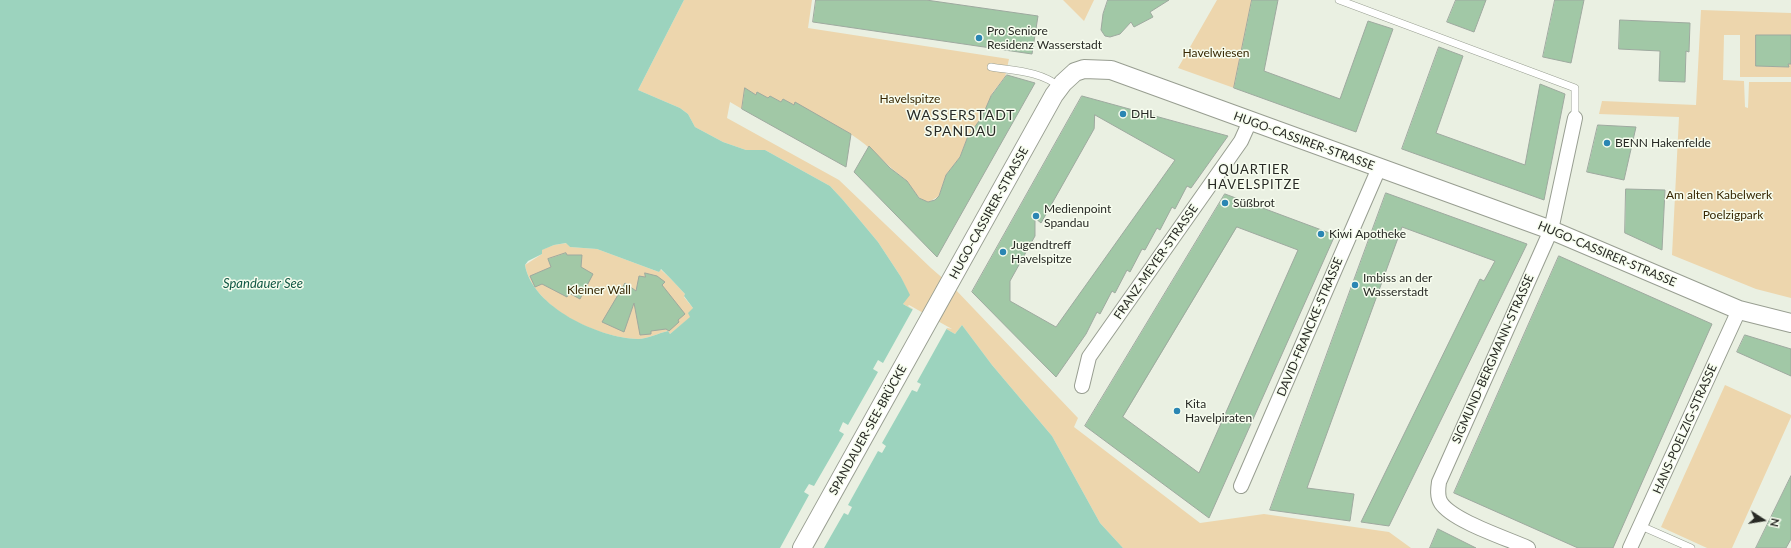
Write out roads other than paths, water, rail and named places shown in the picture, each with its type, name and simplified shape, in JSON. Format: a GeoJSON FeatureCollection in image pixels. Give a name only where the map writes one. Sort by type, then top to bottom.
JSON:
{"type":"FeatureCollection","features":[{"type":"Feature","properties":{"kind":"street","name":"HUGO-CASSIRER-STRASSE"},"geometry":{"type":"LineString","coordinates":[[934,311],[1060,87],[1075,72],[1084,69],[1111,70],[1551,230],[1739,310],[1791,323]]}},
{"type":"Feature","properties":{"kind":"street","name":"SIGMUND-BERGMANN-STRASSE"},"geometry":{"type":"LineString","coordinates":[[1528,548],[1454,515],[1440,502],[1438,494],[1439,482],[1442,472],[1551,230],[1575,118]]}},
{"type":"Feature","properties":{"kind":"street","name":"FRANZ-MEYER-STRASSE"},"geometry":{"type":"LineString","coordinates":[[1082,386],[1089,357],[1243,138],[1250,121]]}},
{"type":"Feature","properties":{"kind":"street","name":"DAVID-FRANCKE-STRASSE"},"geometry":{"type":"LineString","coordinates":[[1241,486],[1379,168]]}},
{"type":"Feature","properties":{"kind":"street","name":"HANS-POELZIG-STRASSE"},"geometry":{"type":"LineString","coordinates":[[1630,548],[1739,310]]}},
{"type":"Feature","properties":{"kind":"street","name":"SPANDAUER-SEE-BRÜCKE"},"geometry":{"type":"LineString","coordinates":[[802,548],[934,311]]}},
{"type":"Feature","properties":{"kind":"lane"},"geometry":{"type":"LineString","coordinates":[[1339,0],[1575,88],[1575,118]]}},
{"type":"Feature","properties":{"kind":"lane"},"geometry":{"type":"LineString","coordinates":[[991,67],[1034,73],[1050,80],[1060,87]]}},
{"type":"Feature","properties":{"kind":"lane"},"geometry":{"type":"LineString","coordinates":[[1641,526],[1691,548]]}},
{"type":"Feature","properties":{"kind":"water","name":"Spandauer See"},"geometry":{"type":"Polygon","coordinates":[[[0,0],[684,0],[638,90],[680,108],[688,114],[695,127],[723,142],[746,150],[765,150],[830,186],[878,242],[901,277],[910,295],[903,304],[955,334],[962,325],[992,365],[1052,436],[1100,523],[1123,548],[0,548],[0,0]],[[566,243],[554,245],[542,250],[542,254],[528,261],[525,265],[530,280],[540,294],[554,307],[570,317],[605,333],[638,339],[668,331],[670,334],[690,317],[688,313],[693,308],[684,296],[685,294],[661,269],[659,272],[597,249],[570,247],[566,243]]]}},
{"type":"Feature","properties":{"kind":"place","name":"Pro Seniore Residenz Wasserstadt"},"geometry":{"type":"Point","coordinates":[979,38]}},
{"type":"Feature","properties":{"kind":"place","name":"DHL"},"geometry":{"type":"Point","coordinates":[1123,114]}},
{"type":"Feature","properties":{"kind":"place","name":"BENN Hakenfelde"},"geometry":{"type":"Point","coordinates":[1607,143]}},
{"type":"Feature","properties":{"kind":"place","name":"Süßbrot"},"geometry":{"type":"Point","coordinates":[1225,203]}},
{"type":"Feature","properties":{"kind":"place","name":"Medienpoint Spandau"},"geometry":{"type":"Point","coordinates":[1036,216]}},
{"type":"Feature","properties":{"kind":"place","name":"Kiwi Apotheke"},"geometry":{"type":"Point","coordinates":[1321,234]}},
{"type":"Feature","properties":{"kind":"place","name":"Jugendtreff Havelspitze"},"geometry":{"type":"Point","coordinates":[1003,252]}},
{"type":"Feature","properties":{"kind":"place","name":"Imbiss an der Wasserstadt"},"geometry":{"type":"Point","coordinates":[1355,285]}},
{"type":"Feature","properties":{"kind":"place","name":"Kita Havelpiraten"},"geometry":{"type":"Point","coordinates":[1177,411]}},
{"type":"Feature","properties":{"kind":"district","name":"WASSERSTADT SPANDAU"},"geometry":{"type":"Point","coordinates":[961,124]}},
{"type":"Feature","properties":{"kind":"district","name":"QUARTIER HAVELSPITZE"},"geometry":{"type":"Point","coordinates":[1254,178]}},
{"type":"Feature","properties":{"kind":"park label","name":"Havelwiesen"},"geometry":{"type":"Point","coordinates":[1216,53]}},
{"type":"Feature","properties":{"kind":"park label","name":"Havelspitze"},"geometry":{"type":"Point","coordinates":[910,99]}},
{"type":"Feature","properties":{"kind":"park label","name":"Am alten Kabelwerk"},"geometry":{"type":"Point","coordinates":[1719,195]}},
{"type":"Feature","properties":{"kind":"park label","name":"Poelzigpark"},"geometry":{"type":"Point","coordinates":[1733,215]}},
{"type":"Feature","properties":{"kind":"park label","name":"Kleiner Wall"},"geometry":{"type":"Point","coordinates":[599,290]}}]}
